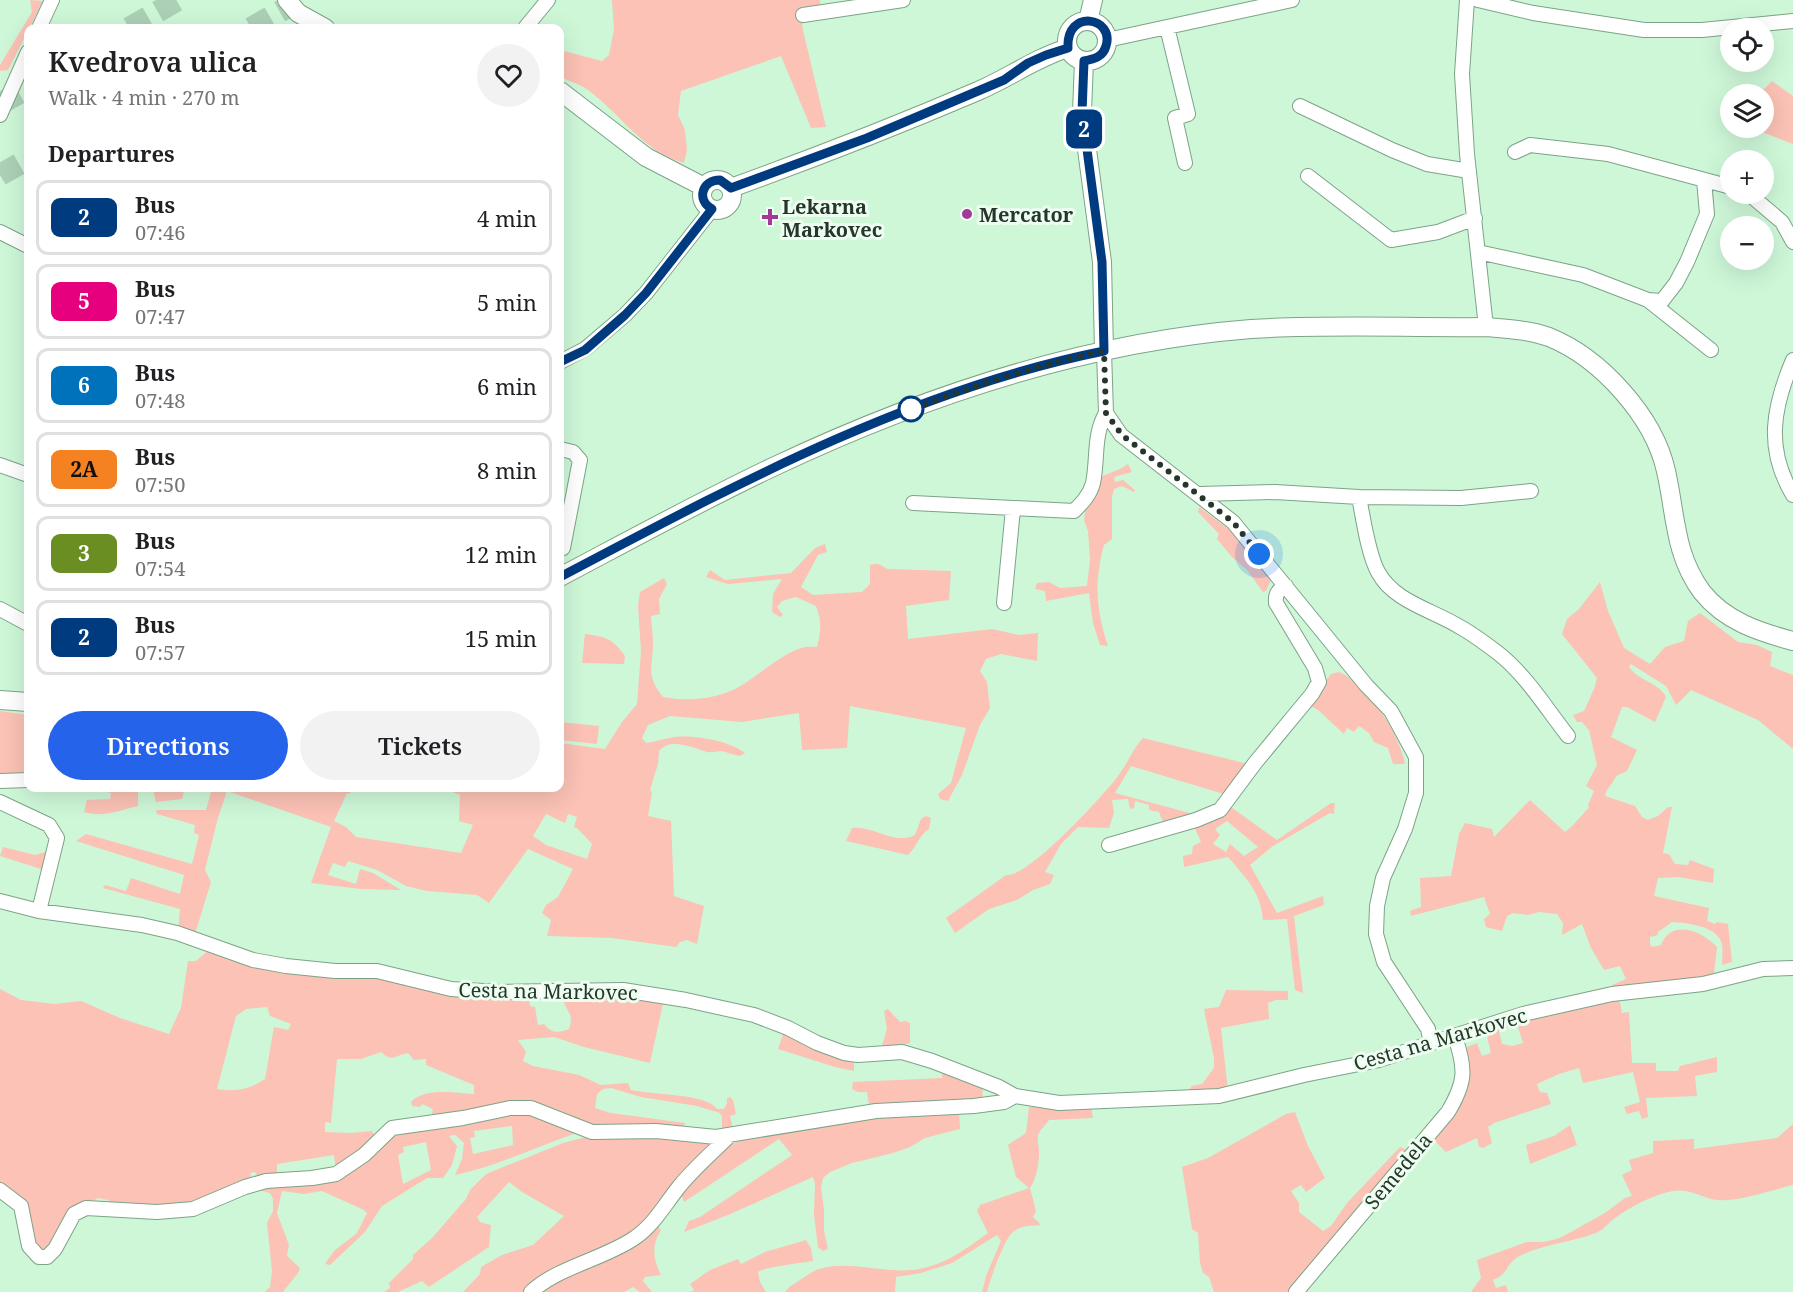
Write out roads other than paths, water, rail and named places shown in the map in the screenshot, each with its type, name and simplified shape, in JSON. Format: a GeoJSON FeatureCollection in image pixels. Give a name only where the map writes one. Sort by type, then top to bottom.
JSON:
{"type":"FeatureCollection","features":[{"type":"Feature","properties":{"kind":"street"},"geometry":{"type":"LineString","coordinates":[[41,24],[52,0]]}},
{"type":"Feature","properties":{"kind":"street"},"geometry":{"type":"LineString","coordinates":[[287,0],[298,13],[318,24]]}},
{"type":"Feature","properties":{"kind":"street"},"geometry":{"type":"LineString","coordinates":[[528,24],[548,0]]}},
{"type":"Feature","properties":{"kind":"street"},"geometry":{"type":"LineString","coordinates":[[803,15],[903,0]]}},
{"type":"Feature","properties":{"kind":"street"},"geometry":{"type":"LineString","coordinates":[[1088,21],[1093,0]]}},
{"type":"Feature","properties":{"kind":"street"},"geometry":{"type":"LineString","coordinates":[[1107,40],[1292,0]]}},
{"type":"Feature","properties":{"kind":"street"},"geometry":{"type":"LineString","coordinates":[[1467,0],[1462,74],[1469,171],[1486,327]]}},
{"type":"Feature","properties":{"kind":"street"},"geometry":{"type":"LineString","coordinates":[[1479,0],[1533,13],[1644,30],[1702,30],[1793,21]]}},
{"type":"Feature","properties":{"kind":"street"},"geometry":{"type":"LineString","coordinates":[[1088,21],[1103,27],[1107,40],[1103,53],[1095,59],[1084,61],[1071,53],[1067,39],[1070,29],[1088,21]]}},
{"type":"Feature","properties":{"kind":"street"},"geometry":{"type":"LineString","coordinates":[[1167,27],[1188,114],[1175,118],[1185,163]]}},
{"type":"Feature","properties":{"kind":"street"},"geometry":{"type":"LineString","coordinates":[[731,188],[867,138],[1004,80],[1028,63],[1068,48]]}},
{"type":"Feature","properties":{"kind":"street"},"geometry":{"type":"LineString","coordinates":[[0,115],[24,61]]}},
{"type":"Feature","properties":{"kind":"street"},"geometry":{"type":"LineString","coordinates":[[1084,61],[1082,112],[1102,262],[1106,413],[1122,435],[1233,522],[1366,685],[1391,711],[1416,757],[1416,793],[1405,829],[1383,878],[1377,906],[1376,934],[1384,962],[1428,1029],[1431,1043]]}},
{"type":"Feature","properties":{"kind":"street"},"geometry":{"type":"LineString","coordinates":[[564,94],[646,157],[704,187]]}},
{"type":"Feature","properties":{"kind":"street"},"geometry":{"type":"LineString","coordinates":[[1300,106],[1392,150],[1427,164],[1469,171]]}},
{"type":"Feature","properties":{"kind":"street"},"geometry":{"type":"LineString","coordinates":[[1515,152],[1530,145],[1608,154],[1720,184]]}},
{"type":"Feature","properties":{"kind":"street"},"geometry":{"type":"LineString","coordinates":[[1308,176],[1390,240],[1438,232],[1475,218]]}},
{"type":"Feature","properties":{"kind":"street"},"geometry":{"type":"LineString","coordinates":[[720,180],[731,188],[730,203],[722,209],[712,209],[703,200],[704,187],[711,181],[720,180]]}},
{"type":"Feature","properties":{"kind":"street"},"geometry":{"type":"LineString","coordinates":[[1478,252],[1583,276],[1648,300],[1662,301],[1676,284],[1707,214],[1704,180]]}},
{"type":"Feature","properties":{"kind":"street"},"geometry":{"type":"LineString","coordinates":[[1761,204],[1782,222],[1793,242]]}},
{"type":"Feature","properties":{"kind":"street"},"geometry":{"type":"LineString","coordinates":[[564,360],[585,350],[625,315],[646,293],[712,209]]}},
{"type":"Feature","properties":{"kind":"street"},"geometry":{"type":"LineString","coordinates":[[0,232],[24,244]]}},
{"type":"Feature","properties":{"kind":"street"},"geometry":{"type":"LineString","coordinates":[[1648,300],[1711,350]]}},
{"type":"Feature","properties":{"kind":"street"},"geometry":{"type":"LineString","coordinates":[[564,576],[741,482],[808,451],[959,391],[1032,368],[1104,351],[1251,329],[1486,327],[1523,330],[1549,338],[1575,350],[1615,384],[1632,402],[1658,446],[1666,470],[1682,559],[1703,593],[1735,621],[1793,641]]}},
{"type":"Feature","properties":{"kind":"street"},"geometry":{"type":"LineString","coordinates":[[1793,360],[1774,417],[1775,449],[1784,480],[1793,495]]}},
{"type":"Feature","properties":{"kind":"street"},"geometry":{"type":"LineString","coordinates":[[913,503],[1074,511],[1085,499],[1092,484],[1099,424],[1106,413]]}},
{"type":"Feature","properties":{"kind":"street"},"geometry":{"type":"LineString","coordinates":[[564,450],[573,452],[580,460],[564,532]]}},
{"type":"Feature","properties":{"kind":"street"},"geometry":{"type":"LineString","coordinates":[[0,465],[24,474]]}},
{"type":"Feature","properties":{"kind":"street"},"geometry":{"type":"LineString","coordinates":[[1200,494],[1275,492],[1359,497],[1461,498],[1531,491]]}},
{"type":"Feature","properties":{"kind":"street"},"geometry":{"type":"LineString","coordinates":[[1359,497],[1365,531],[1378,572],[1389,586],[1405,599],[1460,626],[1514,666],[1569,736]]}},
{"type":"Feature","properties":{"kind":"street"},"geometry":{"type":"LineString","coordinates":[[1004,603],[1013,509]]}},
{"type":"Feature","properties":{"kind":"street"},"geometry":{"type":"LineString","coordinates":[[564,549],[580,567]]}},
{"type":"Feature","properties":{"kind":"street"},"geometry":{"type":"LineString","coordinates":[[1109,844],[1197,820],[1220,810],[1312,694],[1319,682],[1315,668],[1276,603],[1276,595],[1286,586]]}},
{"type":"Feature","properties":{"kind":"street"},"geometry":{"type":"LineString","coordinates":[[0,609],[24,622]]}},
{"type":"Feature","properties":{"kind":"street"},"geometry":{"type":"LineString","coordinates":[[0,700],[24,702]]}},
{"type":"Feature","properties":{"kind":"street"},"geometry":{"type":"LineString","coordinates":[[0,781],[24,780]]}},
{"type":"Feature","properties":{"kind":"street"},"geometry":{"type":"LineString","coordinates":[[0,802],[49,825],[57,838],[39,911]]}},
{"type":"Feature","properties":{"kind":"street","name":"Cesta na Markovec"},"geometry":{"type":"LineString","coordinates":[[0,901],[39,911],[142,925],[169,931],[253,960],[335,971],[377,971],[451,989],[500,992],[623,990],[686,1000],[754,1015],[844,1053],[858,1055],[902,1052],[999,1087],[1015,1096],[1059,1103],[1219,1095],[1379,1060],[1523,1014],[1611,994],[1704,984],[1763,969],[1793,968]]}},
{"type":"Feature","properties":{"kind":"street","name":"Semedela"},"geometry":{"type":"LineString","coordinates":[[1296,1292],[1448,1112],[1457,1096],[1463,1077],[1463,1059],[1455,1037]]}},
{"type":"Feature","properties":{"kind":"street","name":"Cesta na Markovec"},"geometry":{"type":"LineString","coordinates":[[0,1190],[21,1206],[29,1246],[39,1257],[47,1257],[55,1249],[74,1214],[86,1208],[157,1212],[193,1209],[245,1187],[266,1181],[336,1174],[364,1155],[392,1128],[463,1118],[510,1108],[531,1108],[591,1132],[656,1131],[716,1137],[876,1111],[974,1106],[1004,1102],[1015,1096]]}},
{"type":"Feature","properties":{"kind":"street"},"geometry":{"type":"LineString","coordinates":[[531,1292],[543,1281],[597,1259],[634,1239],[654,1222],[680,1186],[730,1135]]}},
{"type":"Feature","properties":{"kind":"tunnel"},"geometry":{"type":"LineString","coordinates":[[136,24],[178,0]]}},
{"type":"Feature","properties":{"kind":"tunnel"},"geometry":{"type":"LineString","coordinates":[[258,24],[300,0]]}},
{"type":"Feature","properties":{"kind":"tunnel"},"geometry":{"type":"LineString","coordinates":[[0,104],[24,90]]}},
{"type":"Feature","properties":{"kind":"tunnel"},"geometry":{"type":"LineString","coordinates":[[0,175],[24,161]]}},
{"type":"Feature","properties":{"kind":"place","name":"Mercator"},"geometry":{"type":"Point","coordinates":[967,214]}},
{"type":"Feature","properties":{"kind":"place","name":"Lekarna Markovec"},"geometry":{"type":"Point","coordinates":[770,217]}}]}
